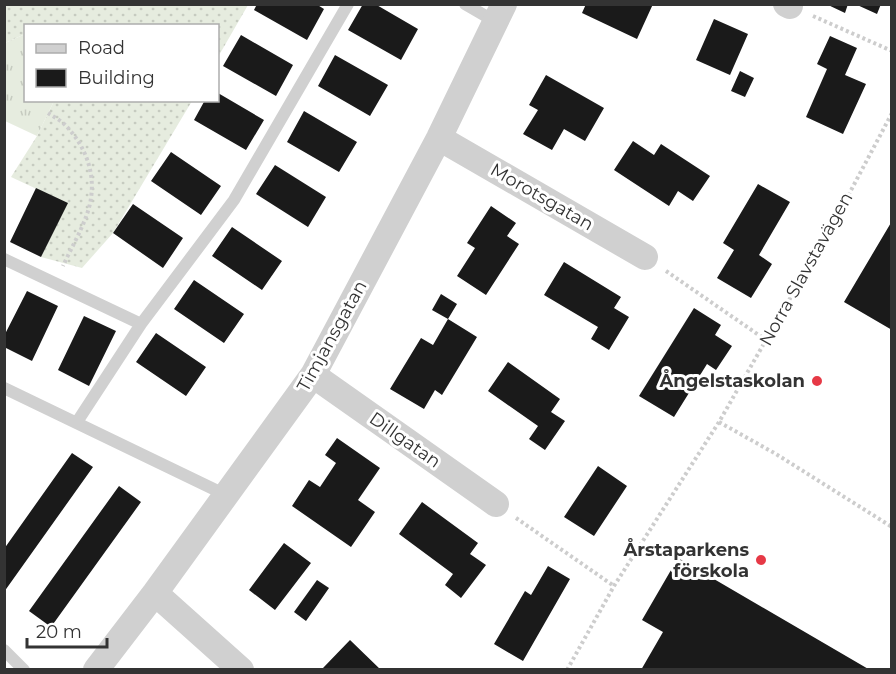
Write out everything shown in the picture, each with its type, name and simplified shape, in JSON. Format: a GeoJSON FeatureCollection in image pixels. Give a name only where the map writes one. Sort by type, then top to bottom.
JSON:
{"type":"FeatureCollection","features":[{"type":"Feature","properties":{"kind":"street","name":"Timjansgatan"},"geometry":{"type":"LineString","coordinates":[[96,669],[155,593],[313,375],[439,138],[500,13]]}},
{"type":"Feature","properties":{"kind":"street","name":"Morotsgatan"},"geometry":{"type":"LineString","coordinates":[[439,138],[645,257]]}},
{"type":"Feature","properties":{"kind":"street","name":"Dillgatan"},"geometry":{"type":"LineString","coordinates":[[313,375],[496,504]]}},
{"type":"Feature","properties":{"kind":"street"},"geometry":{"type":"LineString","coordinates":[[155,593],[241,669]]}},
{"type":"Feature","properties":{"kind":"lane"},"geometry":{"type":"LineString","coordinates":[[77,422],[141,324],[234,200],[348,4]]}},
{"type":"Feature","properties":{"kind":"lane"},"geometry":{"type":"LineString","coordinates":[[465,4],[500,13]]}},
{"type":"Feature","properties":{"kind":"lane"},"geometry":{"type":"LineString","coordinates":[[4,259],[141,324]]}},
{"type":"Feature","properties":{"kind":"lane"},"geometry":{"type":"LineString","coordinates":[[4,388],[226,495]]}},
{"type":"Feature","properties":{"kind":"lane"},"geometry":{"type":"LineString","coordinates":[[4,650],[24,669]]}},
{"type":"Feature","properties":{"kind":"path"},"geometry":{"type":"LineString","coordinates":[[788,5],[891,51]]}},
{"type":"Feature","properties":{"kind":"path"},"geometry":{"type":"LineString","coordinates":[[48,113],[66,125],[83,147],[92,177],[91,200],[55,283]]}},
{"type":"Feature","properties":{"kind":"path","name":"Norra Slavstavägen"},"geometry":{"type":"LineString","coordinates":[[567,669],[614,586],[719,422],[832,226],[891,113]]}},
{"type":"Feature","properties":{"kind":"path"},"geometry":{"type":"LineString","coordinates":[[645,257],[766,340]]}},
{"type":"Feature","properties":{"kind":"path"},"geometry":{"type":"LineString","coordinates":[[719,422],[776,454],[891,527]]}},
{"type":"Feature","properties":{"kind":"path"},"geometry":{"type":"LineString","coordinates":[[496,504],[614,586]]}},
{"type":"Feature","properties":{"kind":"green space"},"geometry":{"type":"Polygon","coordinates":[[[5,5],[248,5],[219,55],[219,24],[24,24],[24,36],[5,43],[5,5]]]}},
{"type":"Feature","properties":{"kind":"green space"},"geometry":{"type":"Polygon","coordinates":[[[24,35],[24,102],[54,102],[37,136],[5,121],[5,43],[24,35]]]}},
{"type":"Feature","properties":{"kind":"green space"},"geometry":{"type":"Polygon","coordinates":[[[54,102],[191,102],[113,233],[82,268],[41,257],[67,203],[11,177],[37,136],[54,102]]]}},
{"type":"Feature","properties":{"kind":"building"},"geometry":{"type":"Polygon","coordinates":[[[257,4],[316,4],[324,9],[307,40],[254,10],[257,4]]]}},
{"type":"Feature","properties":{"kind":"building"},"geometry":{"type":"Polygon","coordinates":[[[363,4],[375,4],[418,29],[401,60],[348,30],[363,4]]]}},
{"type":"Feature","properties":{"kind":"building"},"geometry":{"type":"Polygon","coordinates":[[[586,4],[653,4],[637,39],[582,13],[586,4]]]}},
{"type":"Feature","properties":{"kind":"building"},"geometry":{"type":"Polygon","coordinates":[[[826,4],[848,4],[845,13],[826,4]]]}},
{"type":"Feature","properties":{"kind":"building"},"geometry":{"type":"Polygon","coordinates":[[[855,4],[881,4],[877,14],[855,4]]]}},
{"type":"Feature","properties":{"kind":"building"},"geometry":{"type":"Polygon","coordinates":[[[714,19],[748,34],[730,75],[696,60],[714,19]]]}},
{"type":"Feature","properties":{"kind":"building"},"geometry":{"type":"Polygon","coordinates":[[[241,35],[293,65],[276,96],[223,66],[241,35]]]}},
{"type":"Feature","properties":{"kind":"building"},"geometry":{"type":"Polygon","coordinates":[[[830,36],[857,48],[845,75],[866,84],[843,134],[806,117],[827,69],[817,64],[830,36]]]}},
{"type":"Feature","properties":{"kind":"building"},"geometry":{"type":"Polygon","coordinates":[[[335,55],[388,85],[370,116],[318,86],[335,55]]]}},
{"type":"Feature","properties":{"kind":"building"},"geometry":{"type":"Polygon","coordinates":[[[740,71],[754,78],[745,97],[731,91],[740,71]]]}},
{"type":"Feature","properties":{"kind":"building"},"geometry":{"type":"Polygon","coordinates":[[[546,75],[604,108],[585,141],[564,129],[552,150],[523,134],[538,110],[529,105],[546,75]]]}},
{"type":"Feature","properties":{"kind":"building"},"geometry":{"type":"Polygon","coordinates":[[[219,94],[264,120],[246,150],[194,120],[204,102],[219,102],[219,94]]]}},
{"type":"Feature","properties":{"kind":"building"},"geometry":{"type":"Polygon","coordinates":[[[304,111],[357,142],[339,172],[287,142],[304,111]]]}},
{"type":"Feature","properties":{"kind":"building"},"geometry":{"type":"Polygon","coordinates":[[[633,141],[654,155],[661,144],[710,176],[693,201],[678,191],[669,206],[614,170],[633,141]]]}},
{"type":"Feature","properties":{"kind":"building"},"geometry":{"type":"Polygon","coordinates":[[[171,152],[221,186],[201,215],[151,181],[171,152]]]}},
{"type":"Feature","properties":{"kind":"building"},"geometry":{"type":"Polygon","coordinates":[[[275,165],[326,197],[308,227],[256,194],[275,165]]]}},
{"type":"Feature","properties":{"kind":"building"},"geometry":{"type":"Polygon","coordinates":[[[758,184],[790,202],[759,255],[772,264],[751,298],[717,278],[734,250],[723,243],[758,184]]]}},
{"type":"Feature","properties":{"kind":"building"},"geometry":{"type":"Polygon","coordinates":[[[36,188],[68,203],[41,257],[10,242],[36,188]]]}},
{"type":"Feature","properties":{"kind":"building"},"geometry":{"type":"Polygon","coordinates":[[[133,204],[183,238],[163,268],[113,233],[133,204]]]}},
{"type":"Feature","properties":{"kind":"building"},"geometry":{"type":"Polygon","coordinates":[[[491,206],[516,223],[507,236],[519,244],[486,295],[457,276],[475,248],[467,243],[491,206]]]}},
{"type":"Feature","properties":{"kind":"building"},"geometry":{"type":"Polygon","coordinates":[[[892,221],[892,330],[844,302],[892,221]]]}},
{"type":"Feature","properties":{"kind":"building"},"geometry":{"type":"Polygon","coordinates":[[[232,227],[282,261],[262,290],[212,256],[232,227]]]}},
{"type":"Feature","properties":{"kind":"building"},"geometry":{"type":"Polygon","coordinates":[[[564,262],[621,297],[614,308],[629,317],[609,350],[591,339],[598,327],[544,295],[564,262]]]}},
{"type":"Feature","properties":{"kind":"building"},"geometry":{"type":"Polygon","coordinates":[[[194,280],[244,314],[224,343],[174,309],[194,280]]]}},
{"type":"Feature","properties":{"kind":"building"},"geometry":{"type":"Polygon","coordinates":[[[27,291],[58,306],[32,361],[4,347],[4,336],[27,291]]]}},
{"type":"Feature","properties":{"kind":"building"},"geometry":{"type":"Polygon","coordinates":[[[441,294],[457,304],[448,319],[432,310],[441,294]]]}},
{"type":"Feature","properties":{"kind":"building"},"geometry":{"type":"Polygon","coordinates":[[[694,308],[721,325],[715,335],[732,346],[716,370],[707,364],[674,417],[639,396],[694,308]]]}},
{"type":"Feature","properties":{"kind":"building"},"geometry":{"type":"Polygon","coordinates":[[[84,316],[116,331],[89,386],[58,370],[84,316]]]}},
{"type":"Feature","properties":{"kind":"building"},"geometry":{"type":"Polygon","coordinates":[[[448,319],[477,337],[442,395],[435,390],[424,409],[390,389],[421,338],[433,345],[448,319]]]}},
{"type":"Feature","properties":{"kind":"building"},"geometry":{"type":"Polygon","coordinates":[[[156,333],[206,367],[186,396],[136,362],[156,333]]]}},
{"type":"Feature","properties":{"kind":"building"},"geometry":{"type":"Polygon","coordinates":[[[508,362],[560,399],[551,412],[565,421],[545,450],[529,439],[538,426],[488,391],[508,362]]]}},
{"type":"Feature","properties":{"kind":"building"},"geometry":{"type":"Polygon","coordinates":[[[337,438],[380,468],[358,500],[375,512],[351,547],[292,506],[309,480],[320,487],[336,463],[325,455],[337,438]]]}},
{"type":"Feature","properties":{"kind":"building"},"geometry":{"type":"Polygon","coordinates":[[[72,453],[93,467],[4,592],[4,549],[72,453]]]}},
{"type":"Feature","properties":{"kind":"building"},"geometry":{"type":"Polygon","coordinates":[[[598,466],[627,486],[594,536],[564,517],[598,466]]]}},
{"type":"Feature","properties":{"kind":"building"},"geometry":{"type":"Polygon","coordinates":[[[119,486],[141,502],[51,627],[29,611],[119,486]]]}},
{"type":"Feature","properties":{"kind":"building"},"geometry":{"type":"Polygon","coordinates":[[[422,502],[478,543],[470,554],[486,565],[461,598],[445,585],[453,574],[399,534],[422,502]]]}},
{"type":"Feature","properties":{"kind":"building"},"geometry":{"type":"Polygon","coordinates":[[[284,543],[311,563],[275,610],[249,590],[284,543]]]}},
{"type":"Feature","properties":{"kind":"building"},"geometry":{"type":"Polygon","coordinates":[[[678,558],[870,670],[641,670],[663,632],[642,620],[678,558]]]}},
{"type":"Feature","properties":{"kind":"building"},"geometry":{"type":"Polygon","coordinates":[[[548,566],[570,579],[523,661],[494,644],[525,591],[531,595],[548,566]]]}},
{"type":"Feature","properties":{"kind":"building"},"geometry":{"type":"Polygon","coordinates":[[[317,580],[329,588],[306,621],[294,612],[317,580]]]}},
{"type":"Feature","properties":{"kind":"building"},"geometry":{"type":"Polygon","coordinates":[[[350,640],[381,670],[325,670],[323,668],[350,640]]]}},
{"type":"Feature","properties":{"kind":"place","name":"Ångelstaskolan"},"geometry":{"type":"Point","coordinates":[817,381]}},
{"type":"Feature","properties":{"kind":"place","name":"Årstaparkens förskola"},"geometry":{"type":"Point","coordinates":[761,560]}}]}
